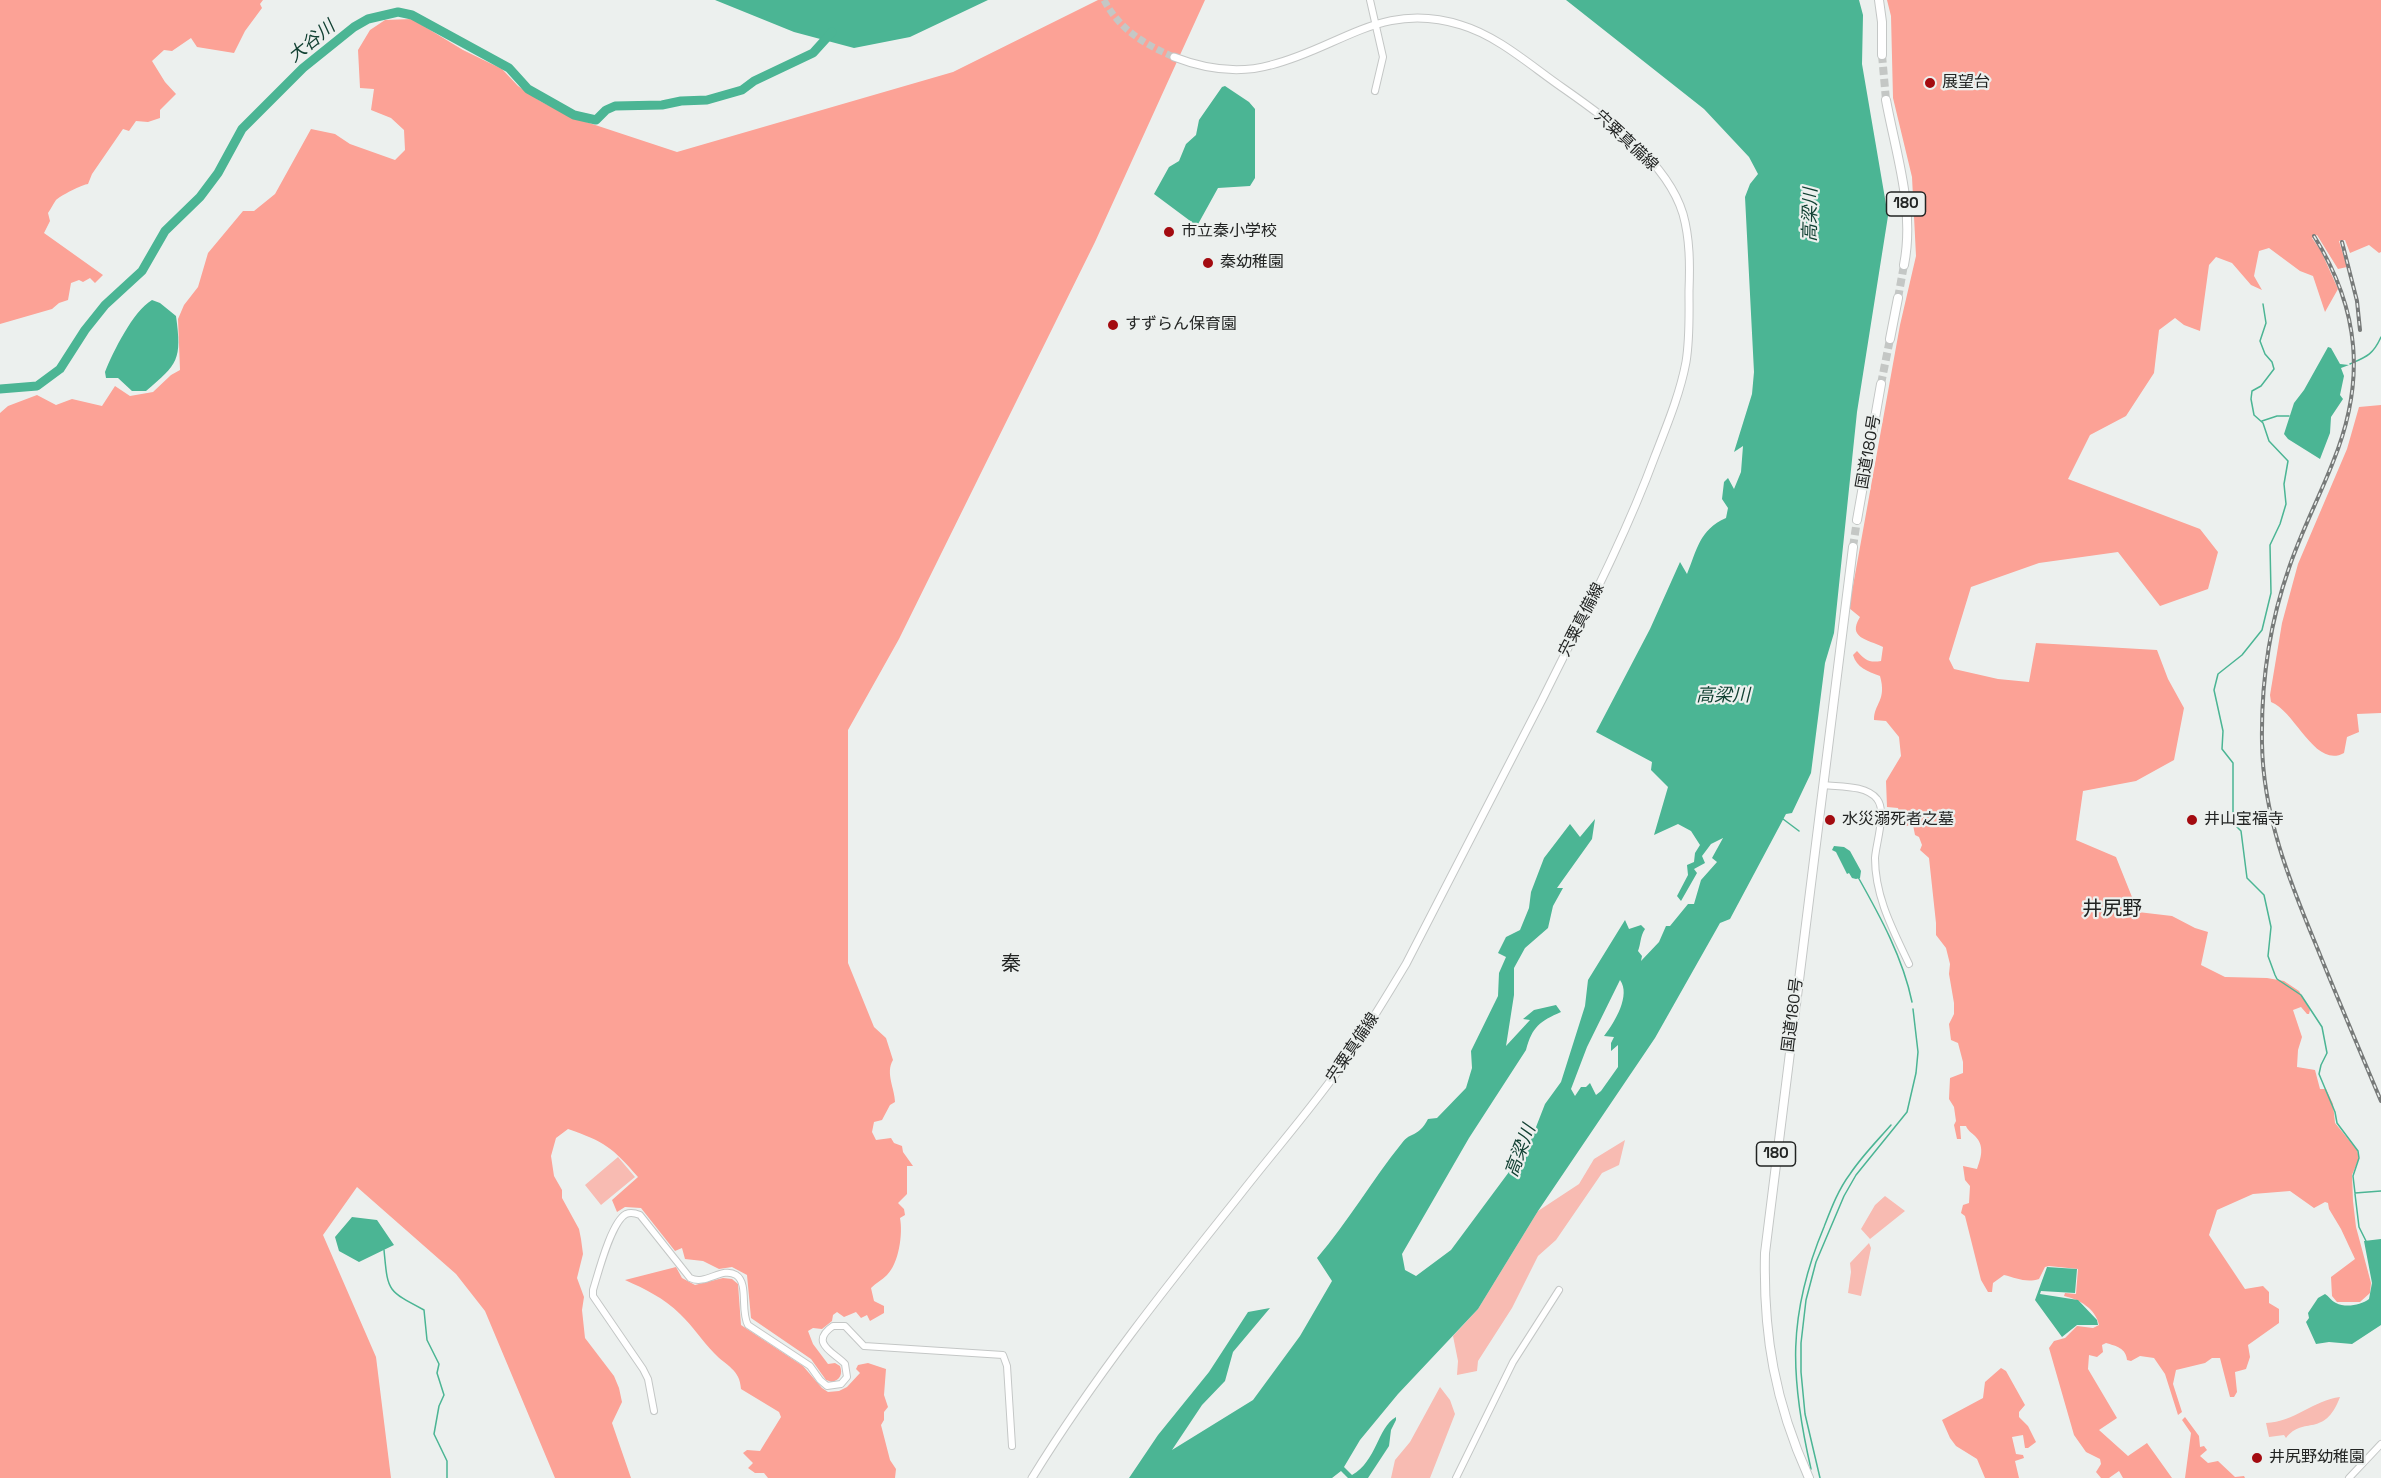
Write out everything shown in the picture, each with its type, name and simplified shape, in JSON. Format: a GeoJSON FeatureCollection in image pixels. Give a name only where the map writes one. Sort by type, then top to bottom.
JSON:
{"type":"FeatureCollection","features":[{"type":"Feature","properties":{"kind":"highway"},"geometry":{"type":"LineString","coordinates":[[1879,0],[1882,55]]}},
{"type":"Feature","properties":{"kind":"highway","name":"180"},"geometry":{"type":"LineString","coordinates":[[1886,100],[1906,200],[1908,235],[1904,265]]}},
{"type":"Feature","properties":{"kind":"highway"},"geometry":{"type":"LineString","coordinates":[[1890,339],[1898,298]]}},
{"type":"Feature","properties":{"kind":"highway","name":"国道180号"},"geometry":{"type":"LineString","coordinates":[[1857,517],[1881,384]]}},
{"type":"Feature","properties":{"kind":"highway","name":"国道180号"},"geometry":{"type":"LineString","coordinates":[[1809,1478],[1784,1414],[1772,1364],[1765,1321],[1764,1264],[1808,892],[1824,785],[1853,547]]}},
{"type":"Feature","properties":{"kind":"main road","name":"宍粟真備線"},"geometry":{"type":"LineString","coordinates":[[1032,1478],[1052,1444],[1099,1378],[1194,1252],[1339,1069],[1372,1021],[1406,964],[1611,562],[1663,436],[1686,362],[1689,340],[1690,258],[1678,200],[1671,185],[1653,163],[1586,103],[1480,33],[1462,25],[1443,21],[1404,19],[1376,24],[1347,34],[1288,61],[1255,69],[1221,69],[1174,57]]}},
{"type":"Feature","properties":{"kind":"street"},"geometry":{"type":"LineString","coordinates":[[1370,0],[1383,57],[1375,91]]}},
{"type":"Feature","properties":{"kind":"street"},"geometry":{"type":"LineString","coordinates":[[1824,785],[1856,788],[1869,792],[1880,804],[1881,814],[1875,855],[1877,881],[1884,908],[1909,964]]}},
{"type":"Feature","properties":{"kind":"street"},"geometry":{"type":"LineString","coordinates":[[654,1411],[644,1369],[593,1296],[592,1290],[616,1226],[624,1215],[632,1213],[640,1215],[690,1278],[700,1281],[727,1272],[740,1278],[743,1285],[744,1314],[748,1325],[810,1366],[827,1386],[841,1384],[847,1374],[845,1364],[824,1346],[825,1335],[833,1326],[845,1326],[864,1346],[1003,1355],[1008,1366],[1012,1446]]}},
{"type":"Feature","properties":{"kind":"street"},"geometry":{"type":"LineString","coordinates":[[1456,1478],[1513,1362],[1559,1290]]}},
{"type":"Feature","properties":{"kind":"street"},"geometry":{"type":"LineString","coordinates":[[2349,1478],[2381,1444]]}},
{"type":"Feature","properties":{"kind":"shaded area"},"geometry":{"type":"Polygon","coordinates":[[[0,0],[263,0],[260,4],[262,8],[245,31],[234,53],[197,47],[191,38],[172,51],[164,50],[152,61],[165,82],[176,94],[160,110],[160,118],[148,122],[136,121],[129,131],[123,129],[92,174],[88,184],[58,198],[48,213],[50,221],[44,233],[103,275],[95,283],[90,278],[83,282],[79,280],[71,283],[68,300],[52,309],[0,324],[0,0]]]}},
{"type":"Feature","properties":{"kind":"shaded area"},"geometry":{"type":"Polygon","coordinates":[[[1098,0],[1205,0],[1095,242],[899,639],[848,730],[848,963],[874,1027],[886,1038],[893,1060],[890,1076],[895,1102],[890,1105],[882,1120],[874,1122],[872,1132],[876,1140],[891,1138],[894,1143],[902,1146],[903,1152],[913,1166],[907,1166],[907,1194],[898,1203],[904,1209],[905,1215],[900,1218],[901,1232],[895,1263],[887,1275],[871,1288],[874,1301],[884,1306],[884,1313],[870,1321],[867,1315],[861,1318],[856,1312],[844,1317],[837,1312],[833,1315],[832,1321],[822,1329],[813,1328],[808,1331],[813,1344],[828,1364],[835,1363],[840,1366],[839,1378],[832,1382],[826,1380],[811,1359],[751,1318],[747,1275],[732,1267],[719,1269],[703,1261],[685,1259],[682,1248],[675,1251],[641,1208],[625,1207],[617,1212],[612,1200],[638,1177],[607,1147],[568,1129],[556,1138],[551,1156],[554,1176],[562,1190],[562,1198],[579,1229],[583,1254],[577,1278],[584,1297],[582,1310],[585,1338],[614,1376],[619,1388],[622,1402],[612,1423],[631,1478],[555,1478],[485,1311],[456,1274],[357,1187],[323,1235],[376,1357],[391,1478],[0,1478],[0,413],[8,406],[37,395],[56,405],[72,399],[102,406],[115,386],[130,396],[153,392],[171,375],[180,370],[178,319],[184,305],[198,287],[208,253],[243,211],[254,211],[275,194],[311,129],[335,134],[350,144],[395,160],[405,150],[404,130],[391,118],[371,110],[374,89],[360,88],[358,50],[370,30],[385,20],[412,19],[463,50],[502,69],[518,86],[540,101],[571,117],[677,152],[953,72],[1098,0]]]}},
{"type":"Feature","properties":{"kind":"shaded area"},"geometry":{"type":"Polygon","coordinates":[[[1887,0],[2381,0],[2381,252],[2379,253],[2369,245],[2350,253],[2345,240],[2339,241],[2347,267],[2338,269],[2317,235],[2312,238],[2321,251],[2338,289],[2325,312],[2313,276],[2300,271],[2269,248],[2259,251],[2254,276],[2262,290],[2251,285],[2232,263],[2216,257],[2209,265],[2200,331],[2184,325],[2175,318],[2159,330],[2154,373],[2126,416],[2090,435],[2068,479],[2200,529],[2218,552],[2208,589],[2160,606],[2118,552],[2039,563],[1971,587],[1949,659],[1954,669],[1998,679],[2029,682],[2036,643],[2157,650],[2168,679],[2184,708],[2174,760],[2136,781],[2083,791],[2076,840],[2116,857],[2138,912],[2172,916],[2208,932],[2201,965],[2225,977],[2267,978],[2284,981],[2299,991],[2310,1010],[2307,1014],[2301,1007],[2293,1010],[2302,1037],[2298,1050],[2297,1067],[2315,1070],[2320,1089],[2326,1089],[2333,1104],[2335,1123],[2357,1150],[2359,1158],[2352,1175],[2353,1201],[2356,1227],[2371,1283],[2370,1293],[2360,1302],[2337,1302],[2332,1296],[2331,1277],[2355,1259],[2328,1203],[2325,1202],[2314,1208],[2290,1191],[2253,1194],[2217,1210],[2209,1235],[2245,1289],[2263,1286],[2269,1292],[2269,1303],[2279,1309],[2279,1323],[2248,1345],[2250,1357],[2246,1369],[2235,1372],[2237,1392],[2234,1397],[2230,1397],[2220,1358],[2212,1358],[2205,1363],[2176,1370],[2173,1384],[2182,1412],[2178,1415],[2165,1374],[2154,1358],[2140,1356],[2131,1361],[2127,1360],[2123,1350],[2106,1343],[2102,1345],[2103,1352],[2097,1357],[2089,1355],[2088,1369],[2117,1418],[2099,1430],[2128,1456],[2147,1443],[2172,1478],[2123,1478],[2119,1471],[2109,1478],[2101,1478],[2096,1472],[2101,1464],[2100,1459],[2086,1452],[2074,1435],[2049,1348],[2054,1341],[2065,1338],[2077,1326],[2093,1328],[2099,1325],[2091,1310],[2064,1296],[2065,1293],[2076,1294],[2078,1269],[2049,1266],[2045,1267],[2039,1279],[2030,1280],[2004,1275],[1993,1283],[1992,1292],[1988,1292],[1981,1280],[1965,1216],[1961,1213],[1963,1205],[1969,1203],[1970,1186],[1965,1180],[1963,1166],[1977,1169],[1981,1148],[1978,1140],[1966,1126],[1960,1126],[1961,1139],[1957,1139],[1954,1107],[1949,1099],[1950,1078],[1963,1073],[1963,1062],[1958,1043],[1951,1040],[1949,1024],[1954,1014],[1954,1003],[1949,974],[1950,964],[1946,948],[1936,935],[1929,858],[1920,850],[1922,845],[1919,837],[1915,835],[1913,825],[1905,826],[1901,822],[1898,808],[1887,807],[1886,781],[1901,756],[1899,737],[1886,721],[1874,720],[1882,691],[1880,676],[1860,666],[1853,655],[1857,651],[1868,660],[1881,661],[1883,647],[1857,634],[1856,629],[1860,617],[1849,608],[1900,325],[1916,256],[1912,177],[1893,98],[1891,16],[1887,0]]]}},
{"type":"Feature","properties":{"kind":"shaded area"},"geometry":{"type":"Polygon","coordinates":[[[2381,405],[2381,713],[2357,714],[2359,732],[2347,737],[2344,753],[2334,756],[2315,747],[2289,716],[2271,702],[2270,695],[2282,623],[2298,564],[2347,449],[2359,407],[2381,405]]]}},
{"type":"Feature","properties":{"kind":"shaded area"},"geometry":{"type":"Polygon","coordinates":[[[1625,1140],[1619,1165],[1602,1173],[1556,1240],[1538,1256],[1512,1308],[1478,1361],[1477,1371],[1457,1375],[1458,1361],[1453,1336],[1478,1309],[1538,1211],[1579,1184],[1594,1159],[1625,1140]]]}},
{"type":"Feature","properties":{"kind":"shaded area"},"geometry":{"type":"Polygon","coordinates":[[[618,1157],[635,1177],[601,1205],[585,1185],[618,1157]]]}},
{"type":"Feature","properties":{"kind":"shaded area"},"geometry":{"type":"Polygon","coordinates":[[[1885,1196],[1905,1211],[1870,1239],[1861,1229],[1875,1205],[1885,1196]]]}},
{"type":"Feature","properties":{"kind":"shaded area"},"geometry":{"type":"Polygon","coordinates":[[[1869,1243],[1871,1248],[1861,1296],[1848,1293],[1850,1263],[1869,1243]]]}},
{"type":"Feature","properties":{"kind":"shaded area"},"geometry":{"type":"Polygon","coordinates":[[[676,1267],[682,1278],[695,1285],[723,1278],[732,1279],[738,1284],[741,1325],[803,1366],[828,1392],[839,1391],[847,1387],[860,1373],[856,1369],[858,1365],[868,1363],[886,1369],[884,1395],[888,1407],[884,1412],[881,1425],[890,1460],[896,1469],[895,1478],[768,1478],[764,1473],[755,1473],[748,1468],[753,1463],[743,1453],[747,1450],[760,1451],[781,1417],[779,1412],[741,1389],[738,1377],[732,1368],[714,1353],[674,1308],[654,1294],[625,1280],[676,1267]]]}},
{"type":"Feature","properties":{"kind":"shaded area"},"geometry":{"type":"Polygon","coordinates":[[[2001,1368],[2006,1371],[2025,1405],[2019,1412],[2019,1417],[2028,1426],[2036,1442],[2025,1448],[2023,1435],[2012,1437],[2016,1454],[2023,1455],[2024,1458],[2015,1461],[2019,1478],[1985,1478],[1977,1459],[1956,1446],[1942,1420],[1983,1398],[1985,1382],[2001,1368]]]}},
{"type":"Feature","properties":{"kind":"shaded area"},"geometry":{"type":"Polygon","coordinates":[[[1440,1387],[1450,1400],[1455,1414],[1430,1478],[1391,1478],[1395,1460],[1410,1442],[1440,1387]]]}},
{"type":"Feature","properties":{"kind":"shaded area"},"geometry":{"type":"Polygon","coordinates":[[[2340,1397],[2334,1410],[2321,1422],[2293,1431],[2286,1438],[2284,1435],[2269,1437],[2266,1423],[2286,1419],[2321,1402],[2340,1397]]]}},
{"type":"Feature","properties":{"kind":"shaded area"},"geometry":{"type":"Polygon","coordinates":[[[2185,1417],[2199,1436],[2200,1447],[2204,1446],[2207,1450],[2200,1456],[2208,1463],[2218,1461],[2235,1477],[2244,1476],[2245,1478],[2185,1478],[2191,1433],[2182,1420],[2185,1417]]]}},
{"type":"Feature","properties":{"kind":"water"},"geometry":{"type":"Polygon","coordinates":[[[715,0],[988,0],[910,37],[854,48],[794,32],[715,0]]]}},
{"type":"Feature","properties":{"kind":"water","name":"高梁川"},"geometry":{"type":"Polygon","coordinates":[[[1566,0],[1859,0],[1863,15],[1862,64],[1888,216],[1857,412],[1834,633],[1825,663],[1811,773],[1792,813],[1786,814],[1730,919],[1720,923],[1655,1038],[1538,1211],[1478,1309],[1398,1394],[1360,1440],[1344,1467],[1352,1475],[1367,1462],[1385,1429],[1396,1417],[1391,1430],[1389,1446],[1368,1478],[1348,1478],[1341,1471],[1332,1478],[1129,1478],[1158,1435],[1209,1372],[1248,1312],[1270,1308],[1233,1352],[1225,1381],[1202,1405],[1172,1450],[1253,1400],[1300,1336],[1332,1281],[1317,1258],[1402,1143],[1418,1132],[1428,1119],[1437,1118],[1466,1088],[1472,1068],[1471,1051],[1498,996],[1499,973],[1506,957],[1498,953],[1506,937],[1520,930],[1544,858],[1570,824],[1580,837],[1595,819],[1592,839],[1557,888],[1563,888],[1553,906],[1548,928],[1525,948],[1514,968],[1514,995],[1506,1046],[1530,1020],[1523,1019],[1534,1010],[1556,1005],[1561,1012],[1542,1022],[1534,1030],[1526,1050],[1469,1138],[1402,1254],[1405,1270],[1416,1276],[1451,1250],[1529,1145],[1545,1104],[1561,1082],[1585,1006],[1588,980],[1625,920],[1629,929],[1641,925],[1645,929],[1638,951],[1642,956],[1641,961],[1659,942],[1666,926],[1670,926],[1688,904],[1694,904],[1701,880],[1717,862],[1712,858],[1723,838],[1711,844],[1702,856],[1705,863],[1694,869],[1697,873],[1681,901],[1677,896],[1688,875],[1687,865],[1694,862],[1695,853],[1700,845],[1691,831],[1678,824],[1654,835],[1668,787],[1651,770],[1652,762],[1596,732],[1650,629],[1680,562],[1687,574],[1704,535],[1710,528],[1726,518],[1728,508],[1722,499],[1724,482],[1728,478],[1734,489],[1741,472],[1743,446],[1734,452],[1752,394],[1754,372],[1745,197],[1750,184],[1758,174],[1749,157],[1704,109],[1566,0]],[[1620,980],[1587,1047],[1571,1089],[1575,1096],[1581,1087],[1586,1087],[1590,1083],[1596,1095],[1618,1067],[1618,1045],[1611,1051],[1614,1037],[1604,1036],[1623,1001],[1623,986],[1620,980]]]}},
{"type":"Feature","properties":{"kind":"water"},"geometry":{"type":"Polygon","coordinates":[[[1225,86],[1249,102],[1255,109],[1255,178],[1250,186],[1218,188],[1197,226],[1154,194],[1169,167],[1179,161],[1186,144],[1196,135],[1199,120],[1225,86]]]}},
{"type":"Feature","properties":{"kind":"water"},"geometry":{"type":"Polygon","coordinates":[[[152,300],[160,303],[176,316],[178,352],[171,367],[157,382],[146,391],[132,391],[118,378],[106,378],[105,372],[118,343],[131,322],[152,300]]]}},
{"type":"Feature","properties":{"kind":"water"},"geometry":{"type":"Polygon","coordinates":[[[2328,347],[2331,348],[2340,364],[2349,365],[2341,368],[2344,376],[2340,395],[2343,399],[2331,417],[2330,433],[2320,459],[2288,439],[2284,434],[2294,403],[2304,390],[2328,347]]]}},
{"type":"Feature","properties":{"kind":"water"},"geometry":{"type":"Polygon","coordinates":[[[1834,846],[1844,847],[1850,851],[1861,871],[1860,878],[1852,878],[1849,873],[1847,874],[1836,852],[1832,850],[1834,846]]]}},
{"type":"Feature","properties":{"kind":"water"},"geometry":{"type":"Polygon","coordinates":[[[352,1217],[377,1220],[394,1245],[359,1262],[339,1251],[335,1237],[352,1217]]]}},
{"type":"Feature","properties":{"kind":"water"},"geometry":{"type":"Polygon","coordinates":[[[2381,1239],[2381,1325],[2352,1344],[2329,1342],[2316,1344],[2306,1322],[2309,1318],[2308,1313],[2318,1298],[2325,1294],[2340,1305],[2349,1306],[2369,1299],[2372,1283],[2364,1241],[2381,1239]]]}},
{"type":"Feature","properties":{"kind":"water"},"geometry":{"type":"Polygon","coordinates":[[[2047,1267],[2077,1269],[2075,1293],[2041,1291],[2040,1294],[2078,1300],[2097,1320],[2098,1325],[2077,1325],[2062,1337],[2035,1300],[2047,1267]]]}},
{"type":"Feature","properties":{"kind":"waterway","name":"大谷川"},"geometry":{"type":"LineString","coordinates":[[0,389],[37,386],[60,369],[85,330],[105,305],[142,271],[165,231],[200,197],[218,173],[242,129],[303,68],[354,27],[368,19],[398,12],[412,15],[509,68],[528,89],[574,115],[596,120],[606,110],[615,106],[662,105],[681,101],[707,100],[742,90],[754,81],[813,53],[832,32]]}},
{"type":"Feature","properties":{"kind":"waterway"},"geometry":{"type":"LineString","coordinates":[[2263,304],[2266,323],[2260,341],[2274,369],[2261,386],[2252,391],[2251,399],[2254,415],[2263,423],[2269,441],[2288,461],[2284,484],[2286,504],[2270,545],[2271,593],[2262,630],[2242,655],[2218,674],[2214,690],[2223,731],[2222,749],[2233,763],[2233,823],[2241,831],[2247,878],[2264,895],[2271,927],[2268,956],[2277,979],[2301,995],[2322,1027],[2327,1053],[2319,1074],[2335,1112],[2337,1123],[2358,1151],[2359,1158],[2353,1176],[2355,1193],[2381,1191]]}},
{"type":"Feature","properties":{"kind":"waterway"},"geometry":{"type":"LineString","coordinates":[[2350,364],[2369,355],[2381,337]]}},
{"type":"Feature","properties":{"kind":"waterway"},"geometry":{"type":"LineString","coordinates":[[2262,421],[2277,416],[2289,416]]}},
{"type":"Feature","properties":{"kind":"waterway"},"geometry":{"type":"LineString","coordinates":[[1783,819],[1799,831]]}},
{"type":"Feature","properties":{"kind":"waterway"},"geometry":{"type":"LineString","coordinates":[[1858,877],[1897,953],[1912,1002]]}},
{"type":"Feature","properties":{"kind":"waterway"},"geometry":{"type":"LineString","coordinates":[[1820,1478],[1805,1414],[1801,1372],[1801,1343],[1806,1300],[1816,1262],[1844,1196],[1856,1175],[1907,1112],[1916,1073],[1918,1052],[1913,1009]]}},
{"type":"Feature","properties":{"kind":"waterway"},"geometry":{"type":"LineString","coordinates":[[1811,1469],[1796,1376],[1798,1318],[1803,1289],[1812,1259],[1838,1193],[1860,1161],[1891,1125]]}},
{"type":"Feature","properties":{"kind":"waterway"},"geometry":{"type":"LineString","coordinates":[[2355,1194],[2359,1227],[2366,1241]]}},
{"type":"Feature","properties":{"kind":"waterway"},"geometry":{"type":"LineString","coordinates":[[384,1250],[388,1282],[402,1298],[424,1310],[427,1340],[439,1364],[437,1373],[444,1395],[439,1406],[434,1434],[447,1461],[447,1478]]}},
{"type":"Feature","properties":{"kind":"tunnel"},"geometry":{"type":"LineString","coordinates":[[1104,0],[1110,11],[1125,28],[1153,47],[1174,57]]}},
{"type":"Feature","properties":{"kind":"tunnel"},"geometry":{"type":"LineString","coordinates":[[1882,55],[1886,100]]}},
{"type":"Feature","properties":{"kind":"tunnel"},"geometry":{"type":"LineString","coordinates":[[1898,298],[1904,265]]}},
{"type":"Feature","properties":{"kind":"tunnel"},"geometry":{"type":"LineString","coordinates":[[1881,384],[1890,339]]}},
{"type":"Feature","properties":{"kind":"tunnel"},"geometry":{"type":"LineString","coordinates":[[1853,547],[1857,520]]}},
{"type":"Feature","properties":{"kind":"railway"},"geometry":{"type":"LineString","coordinates":[[2314,236],[2341,291],[2349,319],[2354,374],[2344,432],[2294,555],[2271,632],[2263,698],[2264,770],[2272,821],[2287,872],[2381,1101]]}},
{"type":"Feature","properties":{"kind":"railway"},"geometry":{"type":"LineString","coordinates":[[2342,242],[2357,301],[2360,330]]}},
{"type":"Feature","properties":{"kind":"place","name":"展望台"},"geometry":{"type":"Point","coordinates":[1930,83]}},
{"type":"Feature","properties":{"kind":"place","name":"市立秦小学校"},"geometry":{"type":"Point","coordinates":[1169,232]}},
{"type":"Feature","properties":{"kind":"place","name":"秦幼稚園"},"geometry":{"type":"Point","coordinates":[1208,263]}},
{"type":"Feature","properties":{"kind":"place","name":"すずらん保育園"},"geometry":{"type":"Point","coordinates":[1113,325]}},
{"type":"Feature","properties":{"kind":"place","name":"水災溺死者之墓"},"geometry":{"type":"Point","coordinates":[1830,820]}},
{"type":"Feature","properties":{"kind":"place","name":"井山宝福寺"},"geometry":{"type":"Point","coordinates":[2192,820]}},
{"type":"Feature","properties":{"kind":"place","name":"井尻野幼稚園"},"geometry":{"type":"Point","coordinates":[2257,1458]}},
{"type":"Feature","properties":{"kind":"district","name":"井尻野"},"geometry":{"type":"Point","coordinates":[2112,910]}},
{"type":"Feature","properties":{"kind":"district","name":"秦"},"geometry":{"type":"Point","coordinates":[1011,965]}}]}
